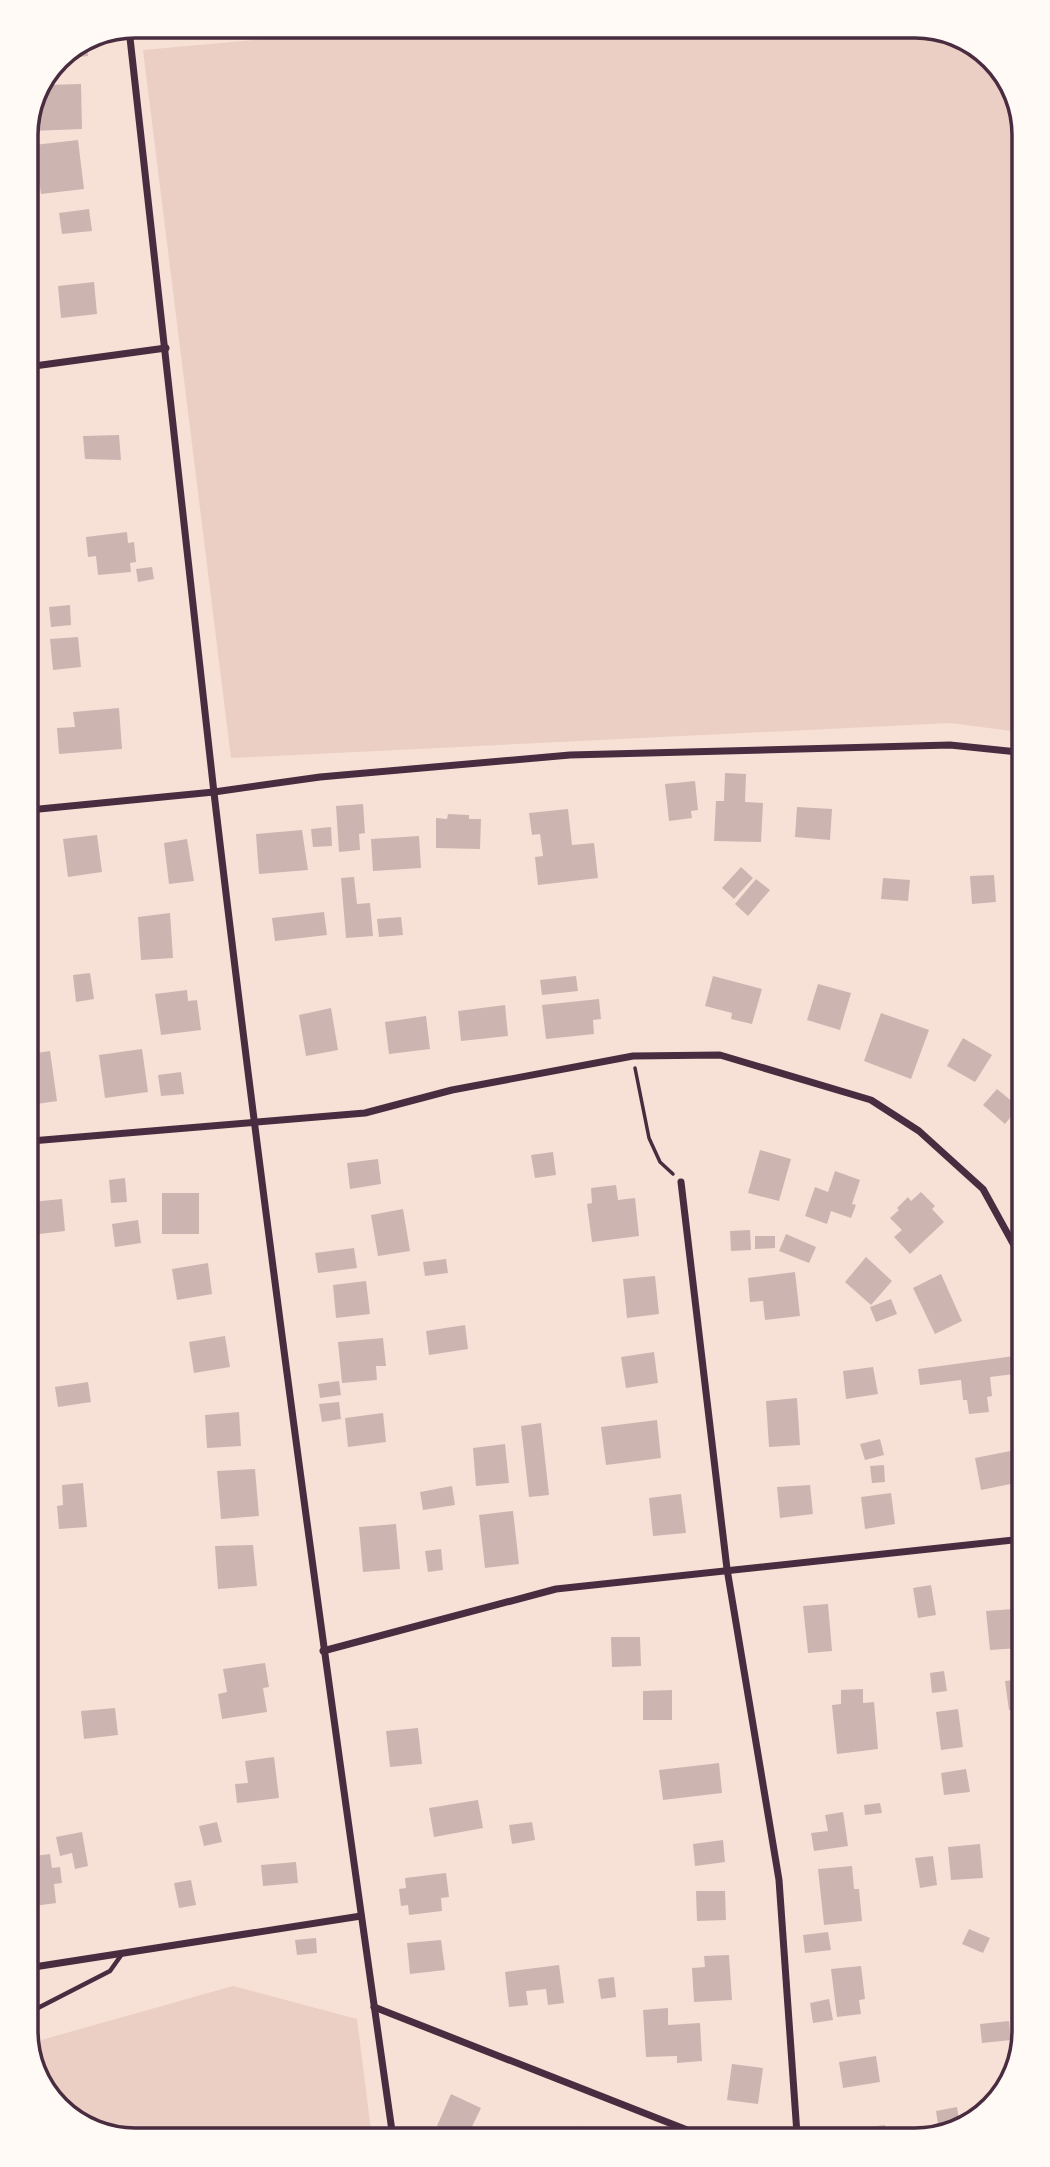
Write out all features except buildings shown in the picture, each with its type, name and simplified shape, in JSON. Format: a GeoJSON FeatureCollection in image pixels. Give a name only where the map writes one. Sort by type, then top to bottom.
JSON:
{"type":"FeatureCollection","features":[{"type":"Feature","properties":{"kind":"street"},"geometry":{"type":"LineString","coordinates":[[130,39],[214,792],[255,1121],[323,1651],[392,2128]]}},
{"type":"Feature","properties":{"kind":"street"},"geometry":{"type":"LineString","coordinates":[[39,365],[166,348]]}},
{"type":"Feature","properties":{"kind":"street"},"geometry":{"type":"LineString","coordinates":[[39,809],[214,792],[320,777],[570,755],[950,745],[1012,751]]}},
{"type":"Feature","properties":{"kind":"street"},"geometry":{"type":"LineString","coordinates":[[38,1140],[365,1112],[452,1090],[633,1056],[720,1055],[871,1100],[919,1131],[983,1189],[1012,1242]]}},
{"type":"Feature","properties":{"kind":"street"},"geometry":{"type":"LineString","coordinates":[[681,1182],[727,1569],[779,1880],[797,2128]]}},
{"type":"Feature","properties":{"kind":"street"},"geometry":{"type":"LineString","coordinates":[[323,1651],[556,1589],[1012,1540]]}},
{"type":"Feature","properties":{"kind":"street"},"geometry":{"type":"LineString","coordinates":[[38,1966],[361,1916]]}},
{"type":"Feature","properties":{"kind":"street"},"geometry":{"type":"LineString","coordinates":[[374,2007],[682,2128]]}},
{"type":"Feature","properties":{"kind":"lane"},"geometry":{"type":"LineString","coordinates":[[38,2008],[110,1971],[122,1953]]}},
{"type":"Feature","properties":{"kind":"path"},"geometry":{"type":"LineString","coordinates":[[633,1056],[649,1139],[660,1162],[681,1182]]}},
{"type":"Feature","properties":{"kind":"shaded area"},"geometry":{"type":"Polygon","coordinates":[[[272,38],[921,39],[945,44],[973,59],[983,67],[998,87],[1010,117],[1012,136],[1012,731],[951,723],[231,758],[143,50],[272,38]]]}},
{"type":"Feature","properties":{"kind":"shaded area"},"geometry":{"type":"Polygon","coordinates":[[[233,1986],[357,2019],[371,2128],[117,2127],[93,2118],[67,2100],[46,2068],[39,2041],[233,1986]]]}}]}
